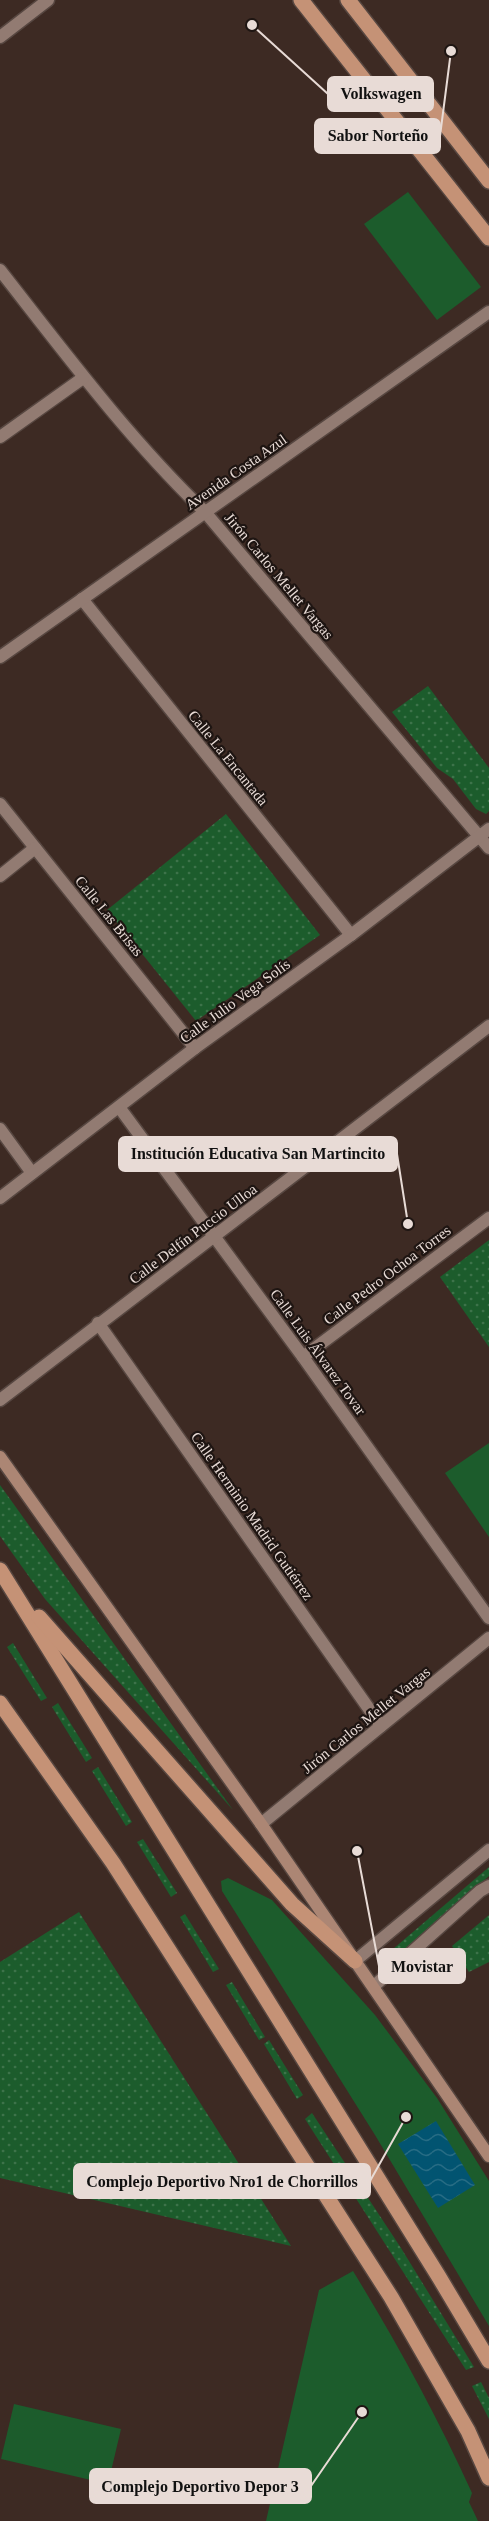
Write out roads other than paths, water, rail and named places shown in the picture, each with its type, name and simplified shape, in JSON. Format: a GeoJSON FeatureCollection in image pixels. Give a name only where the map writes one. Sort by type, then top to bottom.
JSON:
{"type":"FeatureCollection","features":[{"type":"Feature","properties":{"kind":"main road"},"geometry":{"type":"LineString","coordinates":[[301,0],[489,238]]}},
{"type":"Feature","properties":{"kind":"main road"},"geometry":{"type":"LineString","coordinates":[[348,0],[489,181]]}},
{"type":"Feature","properties":{"kind":"main road"},"geometry":{"type":"LineString","coordinates":[[0,1457],[261,1824],[489,2156]]}},
{"type":"Feature","properties":{"kind":"main road"},"geometry":{"type":"LineString","coordinates":[[0,1570],[489,2361]]}},
{"type":"Feature","properties":{"kind":"main road"},"geometry":{"type":"LineString","coordinates":[[11,1586],[292,1904],[355,1961]]}},
{"type":"Feature","properties":{"kind":"main road"},"geometry":{"type":"LineString","coordinates":[[0,1703],[113,1863],[391,2297],[468,2431],[489,2478]]}},
{"type":"Feature","properties":{"kind":"street"},"geometry":{"type":"LineString","coordinates":[[0,37],[48,0]]}},
{"type":"Feature","properties":{"kind":"street","name":"Jirón Carlos Mellet Vargas"},"geometry":{"type":"LineString","coordinates":[[0,270],[83,378],[184,492],[205,512],[484,832],[489,848]]}},
{"type":"Feature","properties":{"kind":"street","name":"Avenida Costa Azul"},"geometry":{"type":"LineString","coordinates":[[0,657],[489,312]]}},
{"type":"Feature","properties":{"kind":"street"},"geometry":{"type":"LineString","coordinates":[[0,437],[83,378]]}},
{"type":"Feature","properties":{"kind":"street","name":"Calle La Encantada"},"geometry":{"type":"LineString","coordinates":[[82,599],[351,935]]}},
{"type":"Feature","properties":{"kind":"street","name":"Calle Las Brisas"},"geometry":{"type":"LineString","coordinates":[[0,804],[195,1048]]}},
{"type":"Feature","properties":{"kind":"street","name":"Calle Julio Vega Solís"},"geometry":{"type":"LineString","coordinates":[[0,1198],[195,1048],[351,935],[484,832]]}},
{"type":"Feature","properties":{"kind":"street"},"geometry":{"type":"LineString","coordinates":[[0,876],[35,848]]}},
{"type":"Feature","properties":{"kind":"street","name":"Calle Delfín Puccio Ulloa"},"geometry":{"type":"LineString","coordinates":[[0,1400],[489,1026]]}},
{"type":"Feature","properties":{"kind":"street","name":"Calle Luis Álvarez Tovar"},"geometry":{"type":"LineString","coordinates":[[119,1107],[303,1357],[489,1618]]}},
{"type":"Feature","properties":{"kind":"street"},"geometry":{"type":"LineString","coordinates":[[0,1129],[32,1173]]}},
{"type":"Feature","properties":{"kind":"street","name":"Calle Pedro Ochoa Torres"},"geometry":{"type":"LineString","coordinates":[[303,1357],[489,1218]]}},
{"type":"Feature","properties":{"kind":"street","name":"Calle Herminio Madrid Gutiérrez"},"geometry":{"type":"LineString","coordinates":[[98,1323],[381,1726]]}},
{"type":"Feature","properties":{"kind":"street","name":"Jirón Carlos Mellet Vargas"},"geometry":{"type":"LineString","coordinates":[[261,1824],[489,1638]]}},
{"type":"Feature","properties":{"kind":"street"},"geometry":{"type":"LineString","coordinates":[[355,1961],[489,1850]]}},
{"type":"Feature","properties":{"kind":"street"},"geometry":{"type":"LineString","coordinates":[[374,1986],[480,1891],[489,1886]]}},
{"type":"Feature","properties":{"kind":"water"},"geometry":{"type":"Polygon","coordinates":[[[436,2121],[475,2185],[438,2208],[398,2144],[436,2121]]]}},
{"type":"Feature","properties":{"kind":"place","name":"Volkswagen"},"geometry":{"type":"Point","coordinates":[252,25]}},
{"type":"Feature","properties":{"kind":"place","name":"Sabor Norteño"},"geometry":{"type":"Point","coordinates":[451,51]}},
{"type":"Feature","properties":{"kind":"place","name":"Institución Educativa San Martincito"},"geometry":{"type":"Point","coordinates":[408,1224]}},
{"type":"Feature","properties":{"kind":"place","name":"Movistar"},"geometry":{"type":"Point","coordinates":[357,1851]}},
{"type":"Feature","properties":{"kind":"place","name":"Complejo Deportivo Nro1 de Chorrillos"},"geometry":{"type":"Point","coordinates":[406,2117]}},
{"type":"Feature","properties":{"kind":"place","name":"Complejo Deportivo Depor 3"},"geometry":{"type":"Point","coordinates":[362,2412]}}]}
